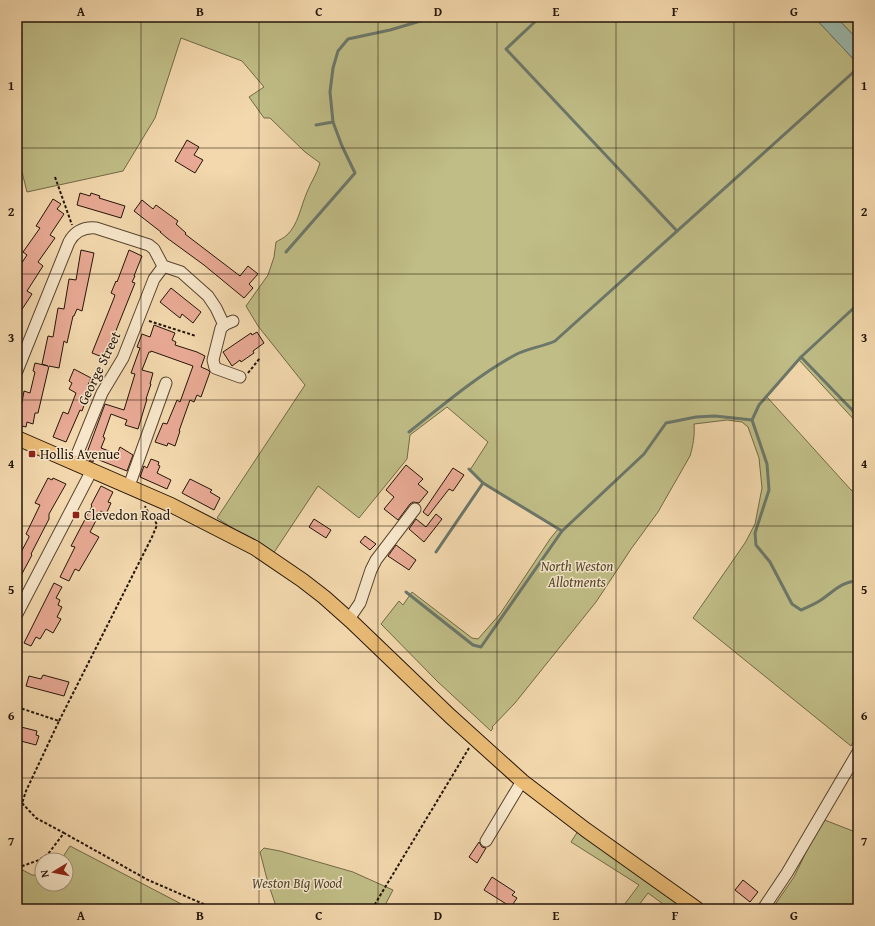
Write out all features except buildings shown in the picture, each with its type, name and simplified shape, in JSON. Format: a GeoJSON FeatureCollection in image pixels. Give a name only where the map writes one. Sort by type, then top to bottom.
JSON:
{"type":"FeatureCollection","features":[{"type":"Feature","properties":{"kind":"main road"},"geometry":{"type":"LineString","coordinates":[[17,438],[171,505],[255,548],[324,597],[522,781],[586,830],[697,909]]}},
{"type":"Feature","properties":{"kind":"street"},"geometry":{"type":"LineString","coordinates":[[17,372],[69,242],[75,233],[83,229],[93,227],[147,244],[154,249],[163,267],[181,272],[208,296],[226,325],[213,359],[213,365],[216,368],[240,377]]}},
{"type":"Feature","properties":{"kind":"street","name":"George Street"},"geometry":{"type":"LineString","coordinates":[[74,462],[102,392],[123,358],[154,279],[163,267]]}},
{"type":"Feature","properties":{"kind":"street"},"geometry":{"type":"LineString","coordinates":[[129,486],[166,381]]}},
{"type":"Feature","properties":{"kind":"street"},"geometry":{"type":"LineString","coordinates":[[17,614],[22,594],[92,470]]}},
{"type":"Feature","properties":{"kind":"street"},"geometry":{"type":"LineString","coordinates":[[349,619],[360,603],[376,560],[415,510]]}},
{"type":"Feature","properties":{"kind":"street"},"geometry":{"type":"LineString","coordinates":[[763,909],[787,873],[858,752]]}},
{"type":"Feature","properties":{"kind":"street"},"geometry":{"type":"LineString","coordinates":[[486,840],[522,781]]}},
{"type":"Feature","properties":{"kind":"path"},"geometry":{"type":"LineString","coordinates":[[55,177],[75,233]]}},
{"type":"Feature","properties":{"kind":"path"},"geometry":{"type":"LineString","coordinates":[[138,318],[196,336]]}},
{"type":"Feature","properties":{"kind":"path"},"geometry":{"type":"LineString","coordinates":[[240,377],[244,377],[260,358]]}},
{"type":"Feature","properties":{"kind":"path"},"geometry":{"type":"LineString","coordinates":[[17,819],[26,791],[59,721],[112,618],[157,525],[155,520],[147,512],[144,503],[144,493]]}},
{"type":"Feature","properties":{"kind":"path"},"geometry":{"type":"LineString","coordinates":[[17,707],[59,721]]}},
{"type":"Feature","properties":{"kind":"path"},"geometry":{"type":"LineString","coordinates":[[372,909],[474,738]]}},
{"type":"Feature","properties":{"kind":"path"},"geometry":{"type":"LineString","coordinates":[[22,803],[36,818],[148,880],[215,909]]}},
{"type":"Feature","properties":{"kind":"path"},"geometry":{"type":"LineString","coordinates":[[17,868],[39,860],[48,854],[64,833]]}},
{"type":"Feature","properties":{"kind":"green space","name":"North Weston Allotments"},"geometry":{"type":"Polygon","coordinates":[[[17,17],[814,17],[858,64],[858,424],[799,360],[767,397],[851,490],[858,493],[858,545],[855,555],[858,558],[858,740],[855,738],[851,746],[693,618],[745,543],[755,524],[762,488],[759,458],[748,427],[742,422],[727,420],[694,424],[694,440],[690,456],[658,512],[631,549],[596,602],[515,703],[492,727],[493,728],[491,731],[438,682],[381,624],[399,601],[403,605],[412,592],[472,638],[478,639],[500,614],[558,529],[483,483],[470,470],[488,442],[447,407],[410,435],[407,459],[359,518],[318,486],[273,554],[217,518],[305,385],[258,326],[246,306],[268,275],[274,257],[276,242],[286,236],[294,226],[320,163],[305,152],[270,118],[264,118],[249,97],[264,87],[242,61],[181,38],[155,118],[123,171],[27,192],[17,152],[17,17]]]}},
{"type":"Feature","properties":{"kind":"green space"},"geometry":{"type":"Polygon","coordinates":[[[836,17],[858,17],[858,40],[836,17]]]}},
{"type":"Feature","properties":{"kind":"green space"},"geometry":{"type":"Polygon","coordinates":[[[822,819],[858,833],[858,909],[772,909],[794,877],[822,819]]]}},
{"type":"Feature","properties":{"kind":"green space"},"geometry":{"type":"Polygon","coordinates":[[[578,831],[687,909],[670,909],[648,893],[636,909],[621,909],[639,885],[571,842],[578,831]]]}},
{"type":"Feature","properties":{"kind":"green space"},"geometry":{"type":"Polygon","coordinates":[[[70,846],[191,909],[17,909],[17,867],[34,875],[34,892],[74,892],[74,852],[66,852],[70,846]]]}},
{"type":"Feature","properties":{"kind":"green space","name":"Weston Big Wood"},"geometry":{"type":"Polygon","coordinates":[[[264,848],[280,851],[353,872],[393,890],[383,909],[277,909],[260,852],[264,848]]]}},
{"type":"Feature","properties":{"kind":"shaded area"},"geometry":{"type":"Polygon","coordinates":[[[814,17],[836,17],[858,40],[858,64],[814,17]]]}},
{"type":"Feature","properties":{"kind":"waterway"},"geometry":{"type":"LineString","coordinates":[[17,24],[27,17]]}},
{"type":"Feature","properties":{"kind":"waterway"},"geometry":{"type":"LineString","coordinates":[[286,252],[355,173],[342,146],[333,122],[330,92],[333,68],[338,51],[348,39],[390,30],[434,17]]}},
{"type":"Feature","properties":{"kind":"waterway"},"geometry":{"type":"LineString","coordinates":[[540,17],[506,49],[677,231]]}},
{"type":"Feature","properties":{"kind":"waterway"},"geometry":{"type":"LineString","coordinates":[[409,432],[460,391],[501,363],[515,355],[555,341],[858,68]]}},
{"type":"Feature","properties":{"kind":"waterway"},"geometry":{"type":"LineString","coordinates":[[316,125],[333,122]]}},
{"type":"Feature","properties":{"kind":"waterway"},"geometry":{"type":"LineString","coordinates":[[858,304],[801,357],[759,405],[752,420],[767,464],[769,490],[755,533],[756,545],[770,562],[792,604],[801,610],[819,601],[842,585],[852,581],[858,581]]}},
{"type":"Feature","properties":{"kind":"waterway"},"geometry":{"type":"LineString","coordinates":[[801,357],[858,416]]}},
{"type":"Feature","properties":{"kind":"waterway"},"geometry":{"type":"LineString","coordinates":[[406,592],[473,645],[481,647],[562,531],[644,454],[666,423],[696,417],[715,416],[752,420]]}},
{"type":"Feature","properties":{"kind":"waterway"},"geometry":{"type":"LineString","coordinates":[[469,469],[483,483],[562,531]]}},
{"type":"Feature","properties":{"kind":"waterway"},"geometry":{"type":"LineString","coordinates":[[436,552],[483,483]]}},
{"type":"Feature","properties":{"kind":"place","name":"Hollis Avenue"},"geometry":{"type":"Point","coordinates":[32,454]}},
{"type":"Feature","properties":{"kind":"place","name":"Clevedon Road"},"geometry":{"type":"Point","coordinates":[76,515]}}]}
